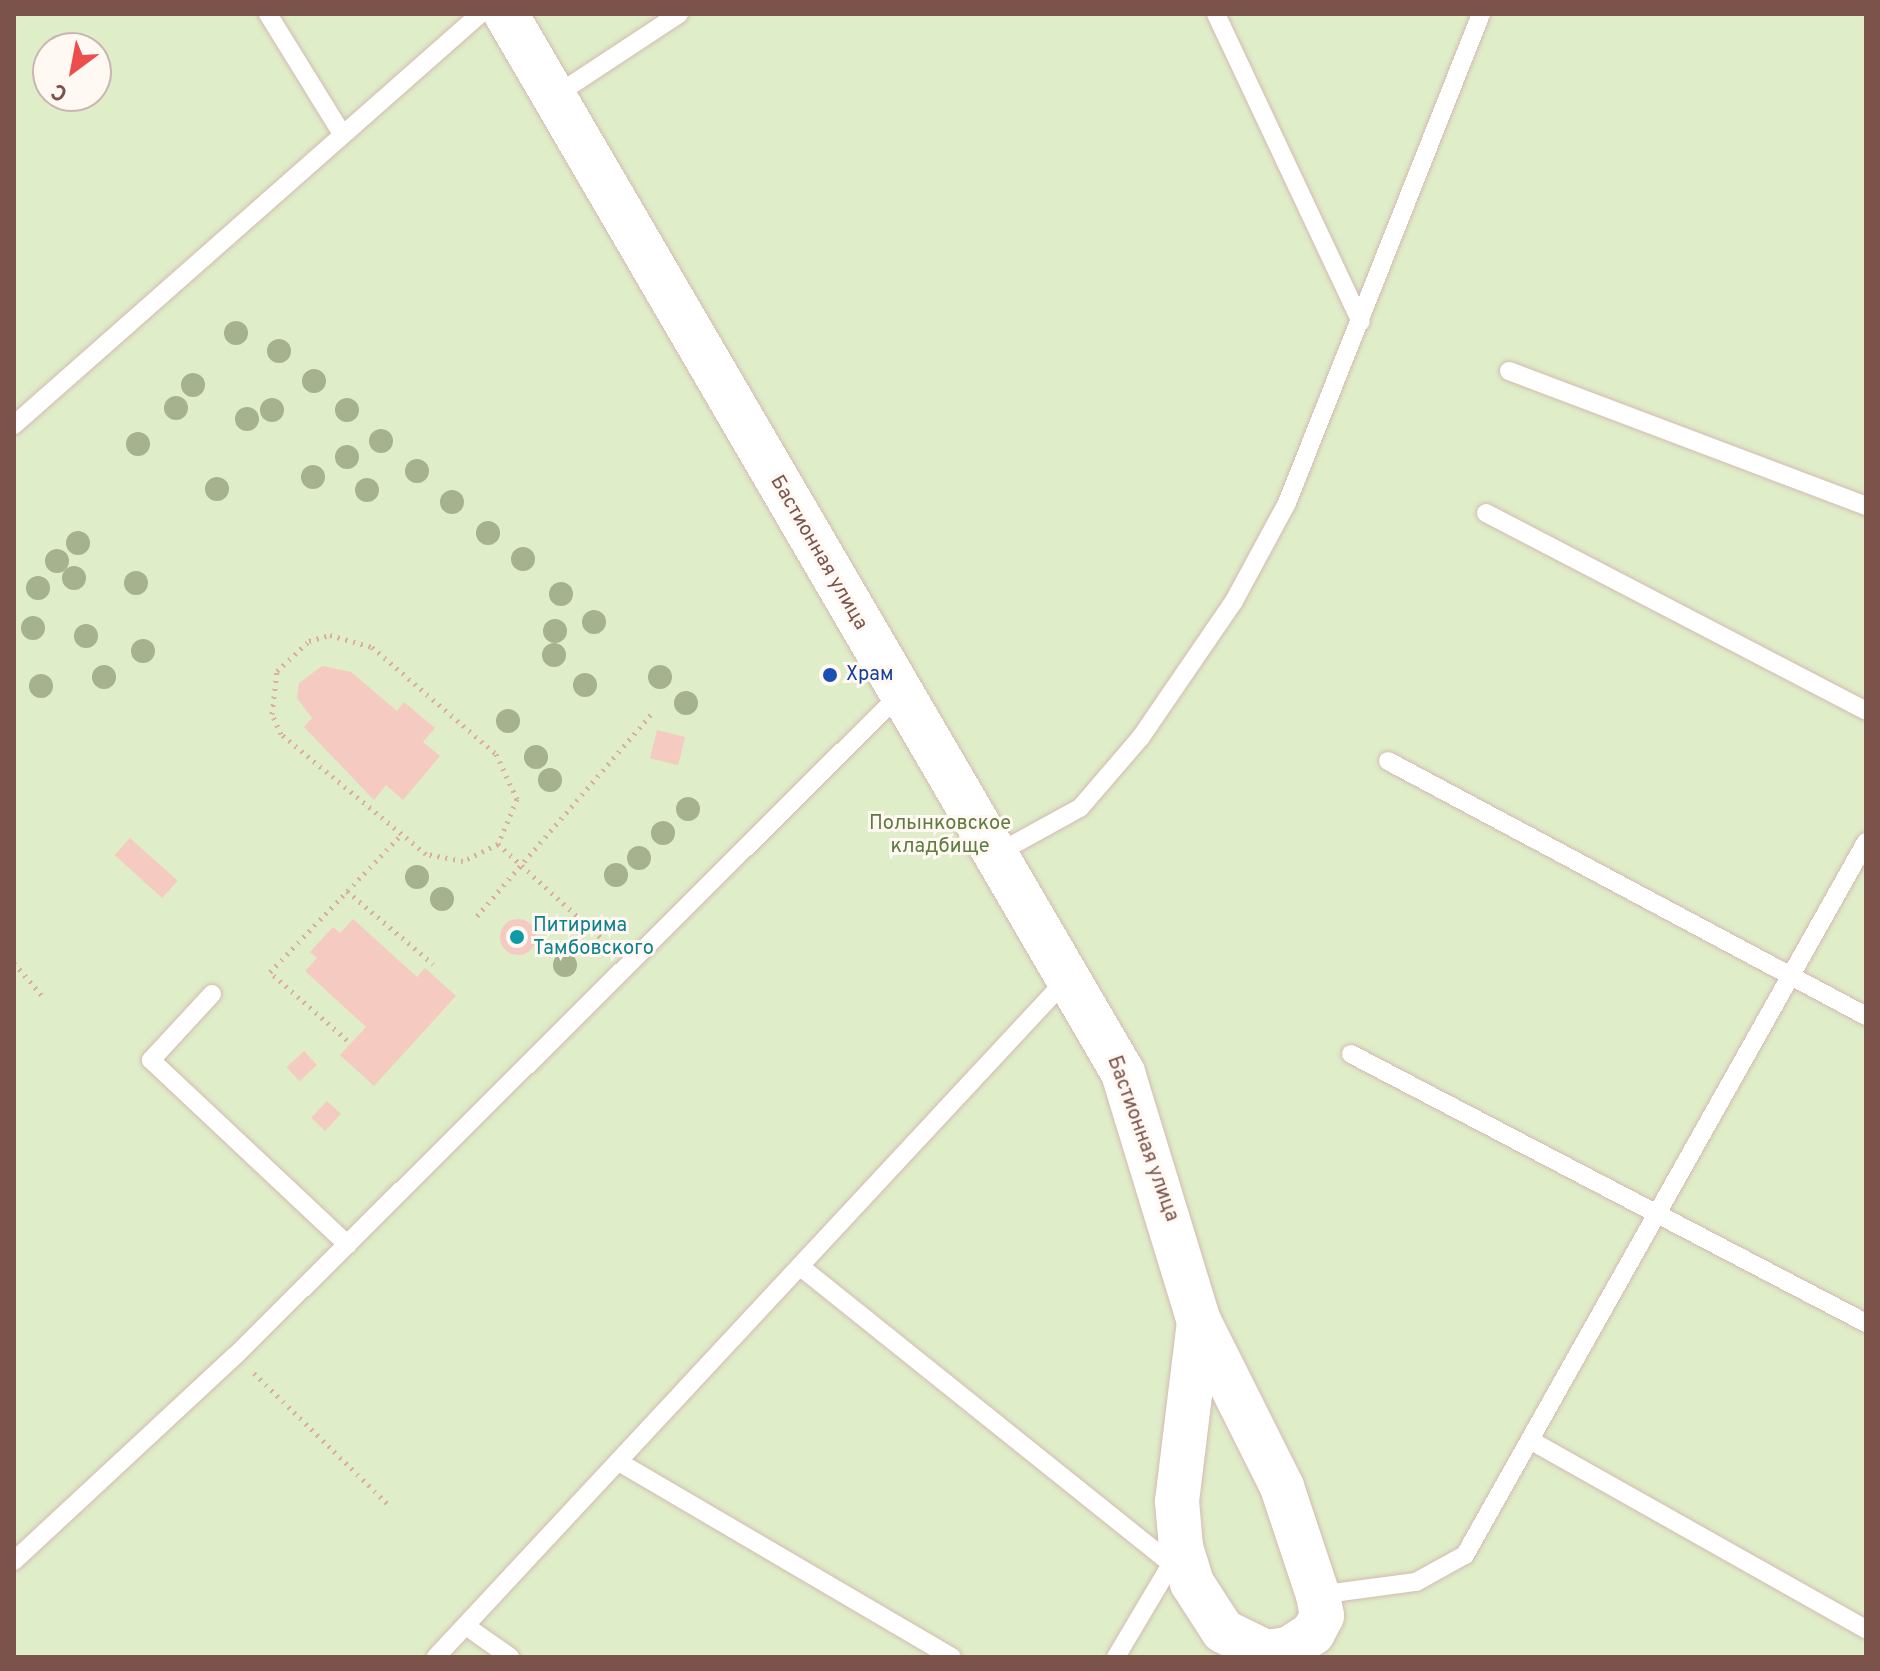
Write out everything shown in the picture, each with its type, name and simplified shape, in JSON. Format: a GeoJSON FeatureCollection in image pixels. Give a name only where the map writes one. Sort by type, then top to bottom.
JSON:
{"type":"FeatureCollection","features":[{"type":"Feature","properties":{"kind":"street","name":"Бастионная улица"},"geometry":{"type":"LineString","coordinates":[[506,14],[899,695],[1071,974],[1123,1073],[1199,1321],[1282,1487],[1318,1595],[1322,1616],[1313,1633],[1288,1649],[1266,1652],[1242,1644],[1212,1617],[1177,1556],[1177,1501],[1199,1321]]}},
{"type":"Feature","properties":{"kind":"lane"},"geometry":{"type":"LineString","coordinates":[[268,14],[342,134]]}},
{"type":"Feature","properties":{"kind":"lane"},"geometry":{"type":"LineString","coordinates":[[14,425],[480,14]]}},
{"type":"Feature","properties":{"kind":"lane"},"geometry":{"type":"LineString","coordinates":[[553,97],[679,14]]}},
{"type":"Feature","properties":{"kind":"lane"},"geometry":{"type":"LineString","coordinates":[[1216,14],[1361,322]]}},
{"type":"Feature","properties":{"kind":"lane"},"geometry":{"type":"LineString","coordinates":[[998,853],[1080,808],[1196,661],[1287,503],[1481,14]]}},
{"type":"Feature","properties":{"kind":"lane"},"geometry":{"type":"LineString","coordinates":[[1509,371],[1866,506]]}},
{"type":"Feature","properties":{"kind":"lane"},"geometry":{"type":"LineString","coordinates":[[1486,513],[1866,711]]}},
{"type":"Feature","properties":{"kind":"lane"},"geometry":{"type":"LineString","coordinates":[[14,1561],[236,1355],[899,695]]}},
{"type":"Feature","properties":{"kind":"lane"},"geometry":{"type":"LineString","coordinates":[[1388,761],[1866,1016]]}},
{"type":"Feature","properties":{"kind":"lane"},"geometry":{"type":"LineString","coordinates":[[1318,1595],[1416,1582],[1465,1555],[1866,842]]}},
{"type":"Feature","properties":{"kind":"lane"},"geometry":{"type":"LineString","coordinates":[[436,1657],[802,1268],[1071,974]]}},
{"type":"Feature","properties":{"kind":"lane"},"geometry":{"type":"LineString","coordinates":[[212,994],[151,1060],[348,1245]]}},
{"type":"Feature","properties":{"kind":"lane"},"geometry":{"type":"LineString","coordinates":[[1351,1054],[1658,1211],[1866,1323]]}},
{"type":"Feature","properties":{"kind":"lane"},"geometry":{"type":"LineString","coordinates":[[802,1268],[1177,1556],[1116,1657]]}},
{"type":"Feature","properties":{"kind":"lane"},"geometry":{"type":"LineString","coordinates":[[1530,1440],[1866,1629]]}},
{"type":"Feature","properties":{"kind":"lane"},"geometry":{"type":"LineString","coordinates":[[619,1462],[952,1657]]}},
{"type":"Feature","properties":{"kind":"lane"},"geometry":{"type":"LineString","coordinates":[[466,1626],[510,1657]]}},
{"type":"Feature","properties":{"kind":"path"},"geometry":{"type":"LineString","coordinates":[[352,637],[372,647],[496,754],[517,799],[498,844],[482,856],[444,861],[401,835],[281,734],[272,714],[274,681],[290,653],[309,641],[352,637]]}},
{"type":"Feature","properties":{"kind":"path"},"geometry":{"type":"LineString","coordinates":[[477,916],[523,867],[654,711]]}},
{"type":"Feature","properties":{"kind":"path"},"geometry":{"type":"LineString","coordinates":[[347,1040],[270,972],[401,835]]}},
{"type":"Feature","properties":{"kind":"path"},"geometry":{"type":"LineString","coordinates":[[498,844],[628,963]]}},
{"type":"Feature","properties":{"kind":"path"},"geometry":{"type":"LineString","coordinates":[[347,891],[433,964]]}},
{"type":"Feature","properties":{"kind":"path"},"geometry":{"type":"LineString","coordinates":[[14,963],[45,999]]}},
{"type":"Feature","properties":{"kind":"path"},"geometry":{"type":"LineString","coordinates":[[236,1355],[389,1505]]}},
{"type":"Feature","properties":{"kind":"green space","name":"Полынковское кладбище"},"geometry":{"type":"Polygon","coordinates":[[[14,14],[1866,14],[1866,1657],[14,1657],[14,14]]]}},
{"type":"Feature","properties":{"kind":"building"},"geometry":{"type":"Polygon","coordinates":[[[322,666],[351,672],[397,711],[404,702],[435,728],[423,742],[440,756],[403,800],[386,785],[374,800],[304,727],[312,718],[297,698],[299,683],[322,666]]]}},
{"type":"Feature","properties":{"kind":"building"},"geometry":{"type":"Polygon","coordinates":[[[657,730],[685,737],[678,765],[650,758],[657,730]]]}},
{"type":"Feature","properties":{"kind":"building"},"geometry":{"type":"Polygon","coordinates":[[[130,838],[178,881],[162,898],[115,855],[130,838]]]}},
{"type":"Feature","properties":{"kind":"building"},"geometry":{"type":"Polygon","coordinates":[[[353,919],[417,977],[425,968],[456,996],[374,1086],[340,1055],[366,1027],[305,971],[317,958],[310,952],[333,927],[340,933],[353,919]]]}},
{"type":"Feature","properties":{"kind":"building","name":"Питирима Тамбовского"},"geometry":{"type":"Polygon","coordinates":[[[518,919],[531,924],[536,937],[531,950],[518,955],[505,950],[500,937],[505,924],[518,919]]]}},
{"type":"Feature","properties":{"kind":"building"},"geometry":{"type":"Polygon","coordinates":[[[304,1051],[317,1065],[299,1081],[286,1067],[304,1051]]]}},
{"type":"Feature","properties":{"kind":"building"},"geometry":{"type":"Polygon","coordinates":[[[327,1101],[341,1114],[325,1131],[311,1118],[327,1101]]]}},
{"type":"Feature","properties":{"kind":"place","name":"Храм"},"geometry":{"type":"Point","coordinates":[830,675]}},
{"type":"Feature","properties":{"kind":"place","name":"Питирима Тамбовского"},"geometry":{"type":"Point","coordinates":[517,937]}}]}
